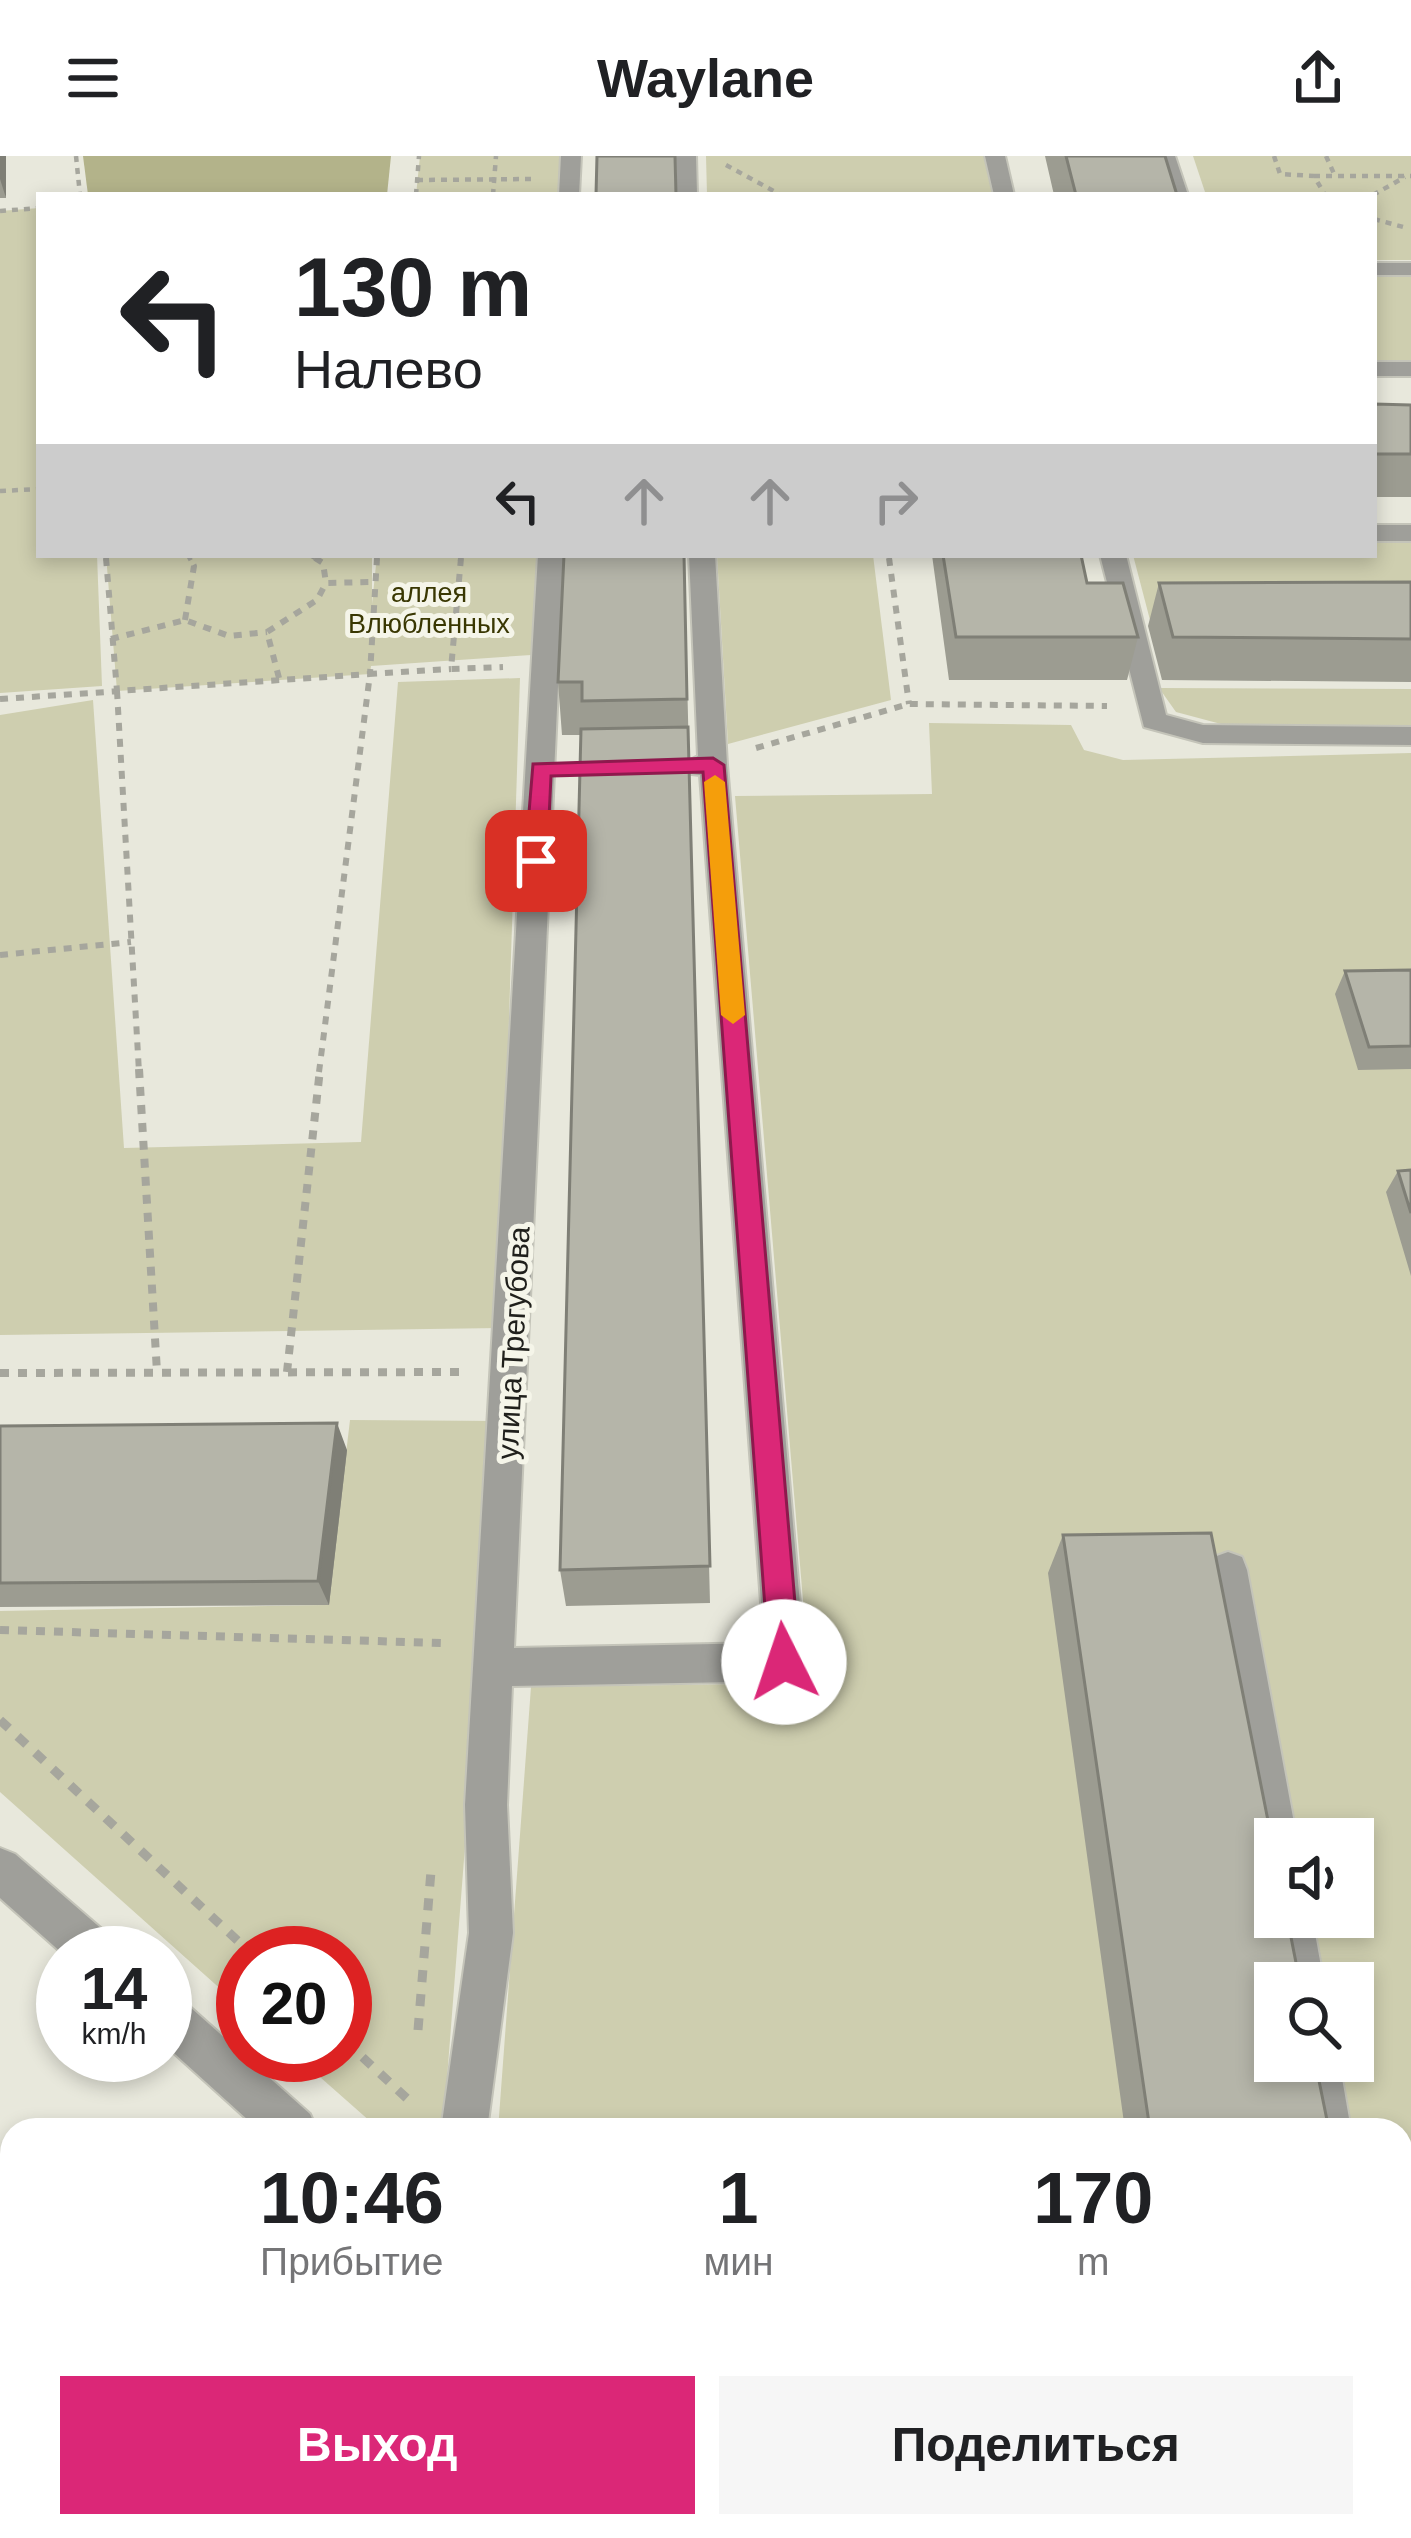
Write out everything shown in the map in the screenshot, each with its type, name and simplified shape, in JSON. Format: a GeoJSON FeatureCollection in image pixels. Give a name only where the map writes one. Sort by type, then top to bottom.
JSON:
{"type":"FeatureCollection","features":[{"type":"Feature","properties":{"kind":"street"},"geometry":{"type":"LineString","coordinates":[[686,156],[687,192]]}},
{"type":"Feature","properties":{"kind":"street"},"geometry":{"type":"LineString","coordinates":[[995,156],[1003,192]]}},
{"type":"Feature","properties":{"kind":"street"},"geometry":{"type":"LineString","coordinates":[[1165,156],[1177,192]]}},
{"type":"Feature","properties":{"kind":"street"},"geometry":{"type":"LineString","coordinates":[[1377,269],[1411,269]]}},
{"type":"Feature","properties":{"kind":"street"},"geometry":{"type":"LineString","coordinates":[[1377,369],[1411,369]]}},
{"type":"Feature","properties":{"kind":"street"},"geometry":{"type":"LineString","coordinates":[[1377,533],[1411,533]]}},
{"type":"Feature","properties":{"kind":"street","name":"улица Трегубова"},"geometry":{"type":"LineString","coordinates":[[449,2118],[491,1933],[486,1805],[551,768],[545,665],[551,558]]}},
{"type":"Feature","properties":{"kind":"street"},"geometry":{"type":"LineString","coordinates":[[495,1656],[784,1662],[713,762],[702,558]]}},
{"type":"Feature","properties":{"kind":"street"},"geometry":{"type":"LineString","coordinates":[[1114,558],[1154,721],[1203,734],[1411,736]]}},
{"type":"Feature","properties":{"kind":"street"},"geometry":{"type":"LineString","coordinates":[[670,766],[713,762]]}},
{"type":"Feature","properties":{"kind":"street"},"geometry":{"type":"LineString","coordinates":[[1228,1570],[1272,1818]]}},
{"type":"Feature","properties":{"kind":"street"},"geometry":{"type":"LineString","coordinates":[[0,1869],[64,1926]]}},
{"type":"Feature","properties":{"kind":"street"},"geometry":{"type":"LineString","coordinates":[[192,2039],[281,2118]]}},
{"type":"Feature","properties":{"kind":"street"},"geometry":{"type":"LineString","coordinates":[[1320,2082],[1326,2118]]}},
{"type":"Feature","properties":{"kind":"path"},"geometry":{"type":"LineString","coordinates":[[76,156],[80,192]]}},
{"type":"Feature","properties":{"kind":"path"},"geometry":{"type":"LineString","coordinates":[[416,192],[419,156]]}},
{"type":"Feature","properties":{"kind":"path"},"geometry":{"type":"LineString","coordinates":[[493,192],[496,156]]}},
{"type":"Feature","properties":{"kind":"path"},"geometry":{"type":"LineString","coordinates":[[709,156],[775,192]]}},
{"type":"Feature","properties":{"kind":"path"},"geometry":{"type":"LineString","coordinates":[[1274,156],[1280,174],[1409,176]]}},
{"type":"Feature","properties":{"kind":"path"},"geometry":{"type":"LineString","coordinates":[[1326,156],[1335,176]]}},
{"type":"Feature","properties":{"kind":"path"},"geometry":{"type":"LineString","coordinates":[[417,179],[570,176]]}},
{"type":"Feature","properties":{"kind":"path"},"geometry":{"type":"LineString","coordinates":[[1314,176],[1323,192]]}},
{"type":"Feature","properties":{"kind":"path"},"geometry":{"type":"LineString","coordinates":[[1377,192],[1409,176]]}},
{"type":"Feature","properties":{"kind":"path"},"geometry":{"type":"LineString","coordinates":[[0,211],[36,208]]}},
{"type":"Feature","properties":{"kind":"path"},"geometry":{"type":"LineString","coordinates":[[1377,220],[1411,229]]}},
{"type":"Feature","properties":{"kind":"path"},"geometry":{"type":"LineString","coordinates":[[0,491],[36,489]]}},
{"type":"Feature","properties":{"kind":"path"},"geometry":{"type":"LineString","coordinates":[[106,558],[157,1372]]}},
{"type":"Feature","properties":{"kind":"path"},"geometry":{"type":"LineString","coordinates":[[185,620],[194,566],[190,558]]}},
{"type":"Feature","properties":{"kind":"path"},"geometry":{"type":"LineString","coordinates":[[111,639],[185,620],[229,636],[267,632],[317,600],[326,583],[322,563],[314,558]]}},
{"type":"Feature","properties":{"kind":"path"},"geometry":{"type":"LineString","coordinates":[[322,563],[330,558]]}},
{"type":"Feature","properties":{"kind":"path"},"geometry":{"type":"LineString","coordinates":[[287,1372],[310,1144],[370,674],[377,558]]}},
{"type":"Feature","properties":{"kind":"path"},"geometry":{"type":"LineString","coordinates":[[452,669],[461,558]]}},
{"type":"Feature","properties":{"kind":"path"},"geometry":{"type":"LineString","coordinates":[[890,558],[909,704]]}},
{"type":"Feature","properties":{"kind":"path"},"geometry":{"type":"LineString","coordinates":[[326,583],[374,582]]}},
{"type":"Feature","properties":{"kind":"path"},"geometry":{"type":"LineString","coordinates":[[267,632],[279,679]]}},
{"type":"Feature","properties":{"kind":"path"},"geometry":{"type":"LineString","coordinates":[[0,699],[545,665]]}},
{"type":"Feature","properties":{"kind":"path"},"geometry":{"type":"LineString","coordinates":[[713,762],[909,704],[1150,706]]}},
{"type":"Feature","properties":{"kind":"path"},"geometry":{"type":"LineString","coordinates":[[0,955],[131,942]]}},
{"type":"Feature","properties":{"kind":"path"},"geometry":{"type":"LineString","coordinates":[[0,1373],[512,1369]]}},
{"type":"Feature","properties":{"kind":"path"},"geometry":{"type":"LineString","coordinates":[[0,1630],[495,1656]]}},
{"type":"Feature","properties":{"kind":"path"},"geometry":{"type":"LineString","coordinates":[[0,1720],[222,1926]]}},
{"type":"Feature","properties":{"kind":"path"},"geometry":{"type":"LineString","coordinates":[[372,2062],[442,2118]]}},
{"type":"Feature","properties":{"kind":"green space"},"geometry":{"type":"Polygon","coordinates":[[[420,156],[561,156],[558,192],[416,192],[420,156]]]}},
{"type":"Feature","properties":{"kind":"green space"},"geometry":{"type":"Polygon","coordinates":[[[706,156],[985,156],[992,192],[707,192],[706,156]]]}},
{"type":"Feature","properties":{"kind":"green space"},"geometry":{"type":"Polygon","coordinates":[[[1193,156],[1411,156],[1411,260],[1377,260],[1377,192],[1205,192],[1193,156]]]}},
{"type":"Feature","properties":{"kind":"green space"},"geometry":{"type":"Polygon","coordinates":[[[36,208],[36,558],[97,558],[102,686],[0,693],[0,211],[36,208]]]}},
{"type":"Feature","properties":{"kind":"green space"},"geometry":{"type":"Polygon","coordinates":[[[1377,276],[1411,276],[1411,365],[1377,365],[1377,276]]]}},
{"type":"Feature","properties":{"kind":"green space"},"geometry":{"type":"Polygon","coordinates":[[[1411,537],[1411,619],[1150,620],[1134,558],[1377,558],[1377,538],[1411,537]]]}},
{"type":"Feature","properties":{"kind":"green space","name":"аллея Влюбленных"},"geometry":{"type":"Polygon","coordinates":[[[106,558],[372,558],[372,604],[377,558],[537,558],[531,655],[371,666],[370,674],[117,691],[106,558]]]}},
{"type":"Feature","properties":{"kind":"green space"},"geometry":{"type":"Polygon","coordinates":[[[717,558],[873,558],[891,700],[728,744],[717,558]]]}},
{"type":"Feature","properties":{"kind":"green space"},"geometry":{"type":"Polygon","coordinates":[[[520,678],[499,1328],[0,1335],[0,715],[93,700],[124,1148],[361,1142],[398,682],[520,678]]]}},
{"type":"Feature","properties":{"kind":"green space"},"geometry":{"type":"Polygon","coordinates":[[[1159,688],[1411,689],[1411,726],[1221,724],[1176,712],[1159,688]]]}},
{"type":"Feature","properties":{"kind":"green space"},"geometry":{"type":"Polygon","coordinates":[[[929,723],[1071,725],[1084,750],[1123,760],[1411,753],[1411,2118],[499,2118],[531,1687],[810,1683],[735,796],[932,794],[929,723]]]}},
{"type":"Feature","properties":{"kind":"green space"},"geometry":{"type":"Polygon","coordinates":[[[350,1420],[498,1421],[444,2118],[366,2118],[326,2082],[372,2082],[372,1926],[216,1926],[216,1985],[192,1963],[192,1926],[150,1926],[0,1792],[0,1611],[328,1605],[350,1420]]]}},
{"type":"Feature","properties":{"kind":"shaded area"},"geometry":{"type":"Polygon","coordinates":[[[83,156],[391,156],[387,192],[88,192],[83,156]]]}},
{"type":"Feature","properties":{"kind":"building"},"geometry":{"type":"Polygon","coordinates":[[[597,156],[675,156],[676,192],[596,192],[597,156]]]}},
{"type":"Feature","properties":{"kind":"building"},"geometry":{"type":"Polygon","coordinates":[[[1066,156],[1165,156],[1176,192],[1075,192],[1066,156]]]}},
{"type":"Feature","properties":{"kind":"building"},"geometry":{"type":"Polygon","coordinates":[[[1377,404],[1411,405],[1411,454],[1377,454],[1377,404]]]}},
{"type":"Feature","properties":{"kind":"building"},"geometry":{"type":"Polygon","coordinates":[[[564,558],[684,558],[687,699],[582,701],[582,682],[558,682],[564,558]]]}},
{"type":"Feature","properties":{"kind":"building"},"geometry":{"type":"Polygon","coordinates":[[[943,558],[1082,558],[1087,583],[1123,583],[1138,637],[956,637],[943,558]]]}},
{"type":"Feature","properties":{"kind":"building"},"geometry":{"type":"Polygon","coordinates":[[[1411,582],[1411,639],[1173,637],[1159,583],[1411,582]]]}},
{"type":"Feature","properties":{"kind":"building"},"geometry":{"type":"Polygon","coordinates":[[[688,727],[710,1566],[560,1570],[581,729],[688,727]]]}},
{"type":"Feature","properties":{"kind":"building"},"geometry":{"type":"Polygon","coordinates":[[[1411,970],[1411,1046],[1369,1047],[1345,971],[1411,970]]]}},
{"type":"Feature","properties":{"kind":"building"},"geometry":{"type":"Polygon","coordinates":[[[1411,1170],[1411,1213],[1398,1171],[1411,1170]]]}},
{"type":"Feature","properties":{"kind":"building"},"geometry":{"type":"Polygon","coordinates":[[[337,1423],[318,1581],[0,1583],[0,1426],[337,1423]]]}},
{"type":"Feature","properties":{"kind":"building"},"geometry":{"type":"Polygon","coordinates":[[[1211,1533],[1267,1818],[1254,1818],[1254,1938],[1291,1938],[1296,1962],[1254,1962],[1254,2082],[1319,2082],[1327,2118],[1148,2118],[1063,1535],[1211,1533]]]}},
{"type":"Feature","properties":{"kind":"slow traffic"},"geometry":{"type":"LineString","coordinates":[[715,782],[733,1015]]}},
{"type":"Feature","properties":{"kind":"route"},"geometry":{"type":"LineString","coordinates":[[536,861],[540,769],[713,765],[784,1662]]}}]}
